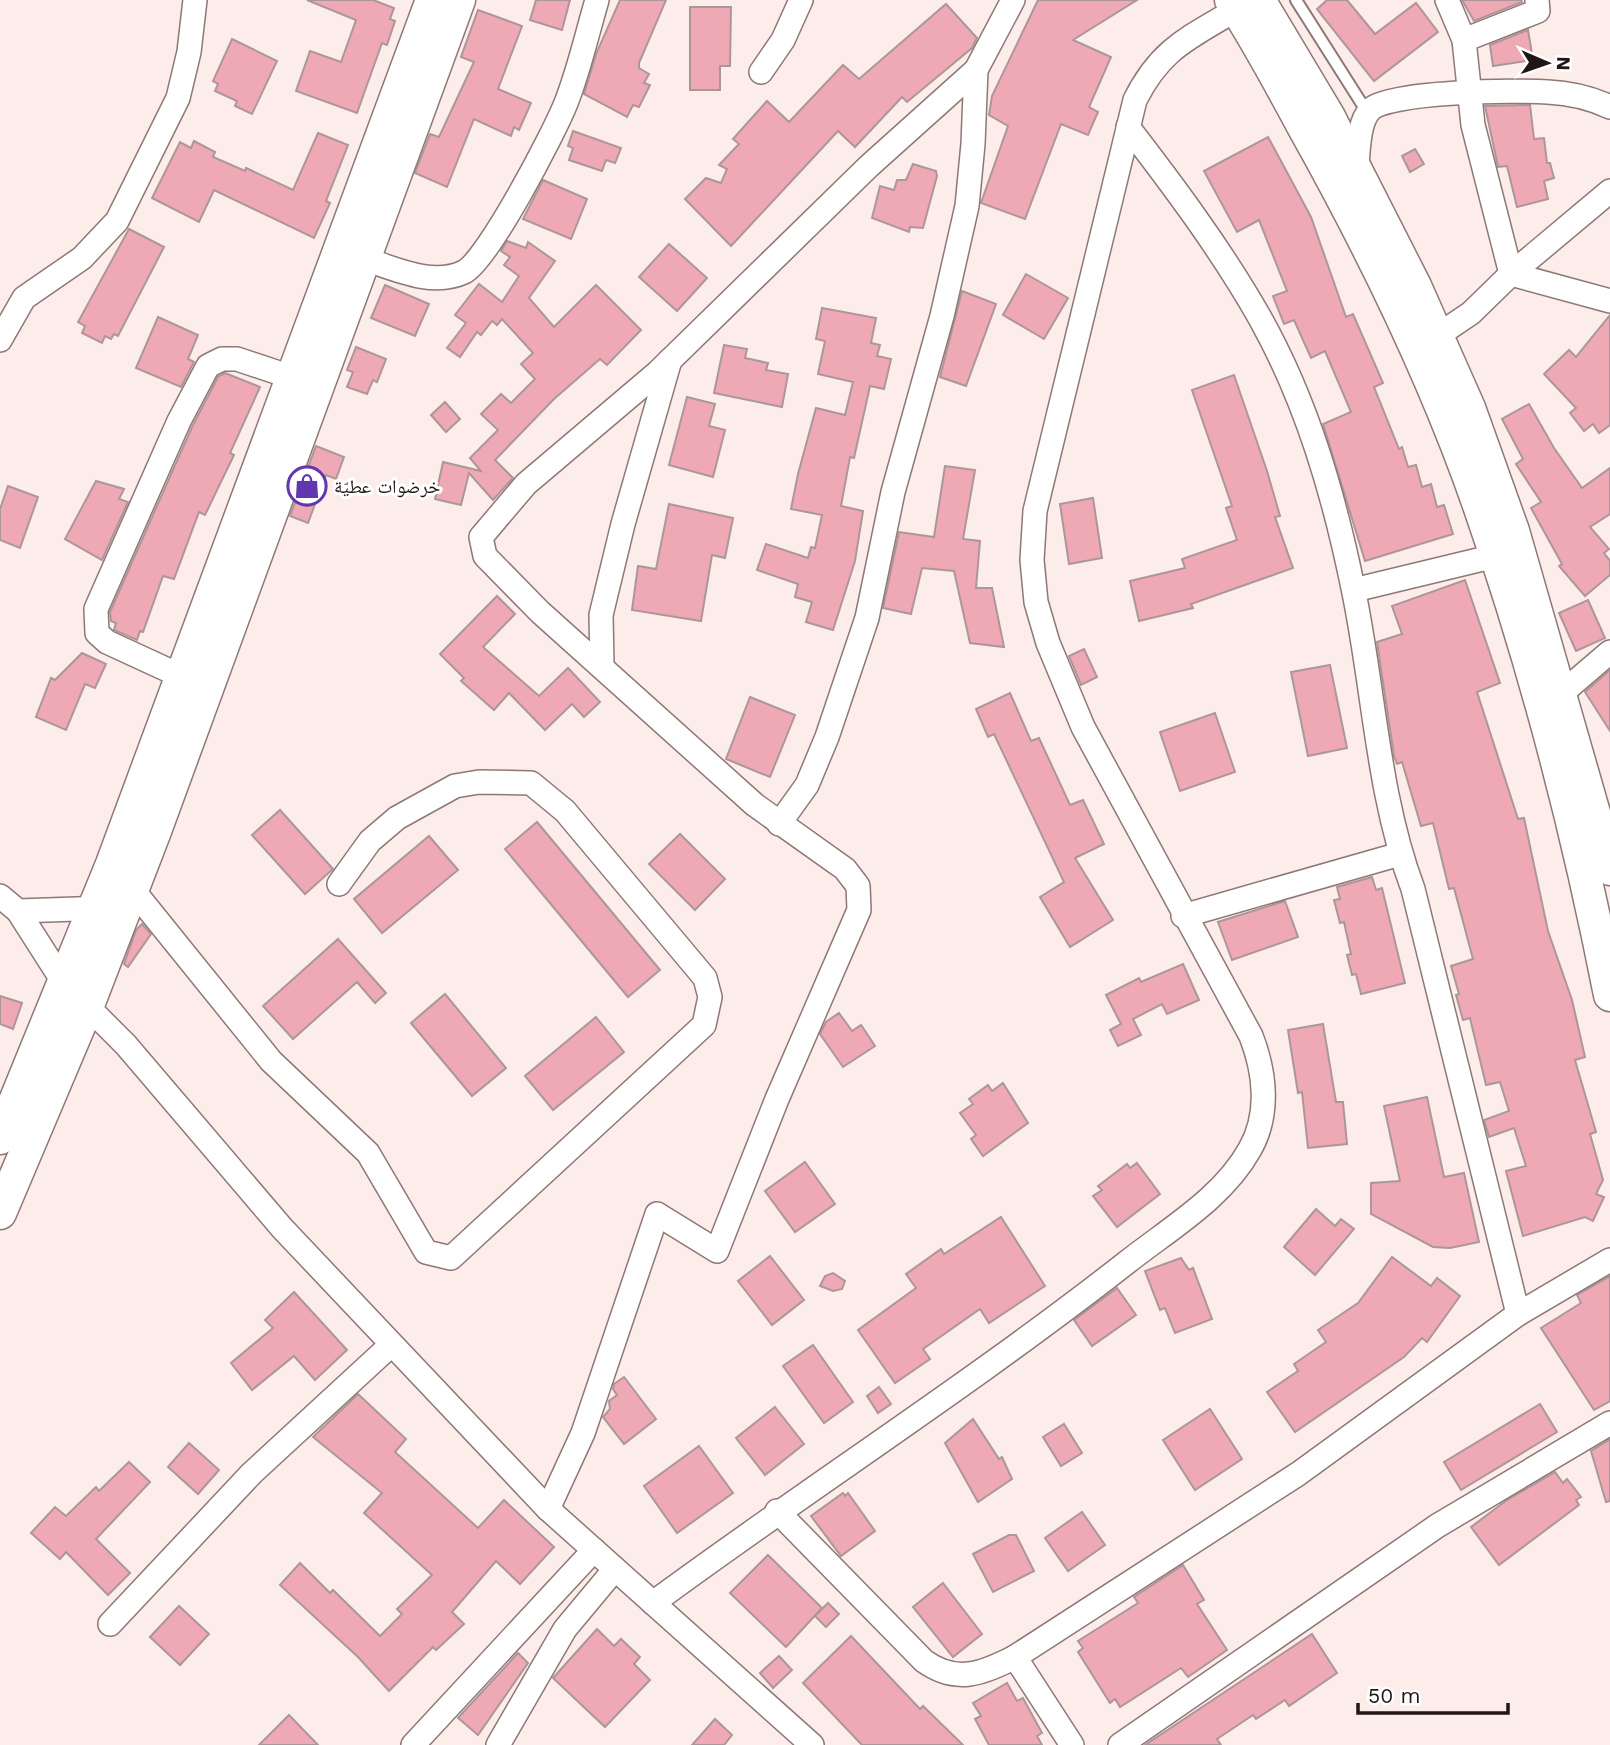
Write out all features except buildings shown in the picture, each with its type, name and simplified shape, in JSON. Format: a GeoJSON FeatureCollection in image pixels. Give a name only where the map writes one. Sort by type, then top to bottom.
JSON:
{"type":"FeatureCollection","features":[{"type":"Feature","properties":{"kind":"street"},"geometry":{"type":"LineString","coordinates":[[0,1213],[88,1005],[183,677],[432,0]]}},
{"type":"Feature","properties":{"kind":"street"},"geometry":{"type":"LineString","coordinates":[[0,1138],[64,983],[117,906],[365,259],[459,0]]}},
{"type":"Feature","properties":{"kind":"street"},"geometry":{"type":"LineString","coordinates":[[365,259],[430,278],[447,278],[466,271],[482,254],[530,174],[566,103],[597,0]]}},
{"type":"Feature","properties":{"kind":"street"},"geometry":{"type":"LineString","coordinates":[[761,72],[783,40],[801,0]]}},
{"type":"Feature","properties":{"kind":"street"},"geometry":{"type":"LineString","coordinates":[[548,1509],[583,1433],[657,1214],[717,1251],[778,1099],[859,910],[861,899],[854,879],[779,824],[602,667],[491,563],[481,545],[481,537],[526,484],[670,360],[869,166],[976,70],[1013,0]]}},
{"type":"Feature","properties":{"kind":"street"},"geometry":{"type":"LineString","coordinates":[[1447,0],[1464,40],[1468,94],[1484,173],[1511,274]]}},
{"type":"Feature","properties":{"kind":"street"},"geometry":{"type":"LineString","coordinates":[[1464,40],[1538,11],[1537,0]]}},
{"type":"Feature","properties":{"kind":"street"},"geometry":{"type":"LineString","coordinates":[[0,340],[24,298],[82,258],[117,222],[178,98],[189,52],[188,2]]}},
{"type":"Feature","properties":{"kind":"street"},"geometry":{"type":"LineString","coordinates":[[653,1603],[777,1511],[1084,1296],[1224,1186],[1251,1148],[1261,1120],[1264,1097],[1259,1058],[1245,1025],[1183,916],[1083,727],[1048,643],[1036,602],[1032,560],[1035,511],[1135,100],[1147,75],[1161,57],[1242,3]]}},
{"type":"Feature","properties":{"kind":"street"},"geometry":{"type":"LineString","coordinates":[[1242,3],[1329,117],[1437,336],[1469,408],[1513,531],[1562,693],[1610,869]]}},
{"type":"Feature","properties":{"kind":"street"},"geometry":{"type":"LineString","coordinates":[[1242,3],[1390,289],[1444,415],[1495,556],[1586,874],[1610,995]]}},
{"type":"Feature","properties":{"kind":"street"},"geometry":{"type":"LineString","coordinates":[[779,824],[807,785],[827,737],[867,618],[892,492],[942,316],[967,206],[974,144],[976,70]]}},
{"type":"Feature","properties":{"kind":"street"},"geometry":{"type":"LineString","coordinates":[[1356,172],[1362,125],[1367,112],[1375,105],[1401,97],[1550,92],[1594,100],[1610,107]]}},
{"type":"Feature","properties":{"kind":"street"},"geometry":{"type":"LineString","coordinates":[[1128,127],[1190,208],[1261,319],[1299,402],[1329,482],[1354,590],[1366,674],[1400,855],[1413,889],[1518,1314]]}},
{"type":"Feature","properties":{"kind":"street"},"geometry":{"type":"LineString","coordinates":[[1437,336],[1471,313],[1511,274],[1610,191]]}},
{"type":"Feature","properties":{"kind":"street"},"geometry":{"type":"LineString","coordinates":[[1511,274],[1610,301]]}},
{"type":"Feature","properties":{"kind":"street"},"geometry":{"type":"LineString","coordinates":[[183,677],[107,642],[97,633],[96,609],[179,421],[208,366],[222,359],[237,359],[294,378]]}},
{"type":"Feature","properties":{"kind":"street"},"geometry":{"type":"LineString","coordinates":[[602,667],[601,615],[623,524],[670,360]]}},
{"type":"Feature","properties":{"kind":"street"},"geometry":{"type":"LineString","coordinates":[[1354,590],[1495,556]]}},
{"type":"Feature","properties":{"kind":"street"},"geometry":{"type":"LineString","coordinates":[[1562,693],[1610,652]]}},
{"type":"Feature","properties":{"kind":"street"},"geometry":{"type":"LineString","coordinates":[[18,911],[117,906],[271,1061],[368,1153],[426,1252],[450,1258],[704,1026],[710,997],[705,978],[565,811],[531,783],[479,782],[455,786],[397,818],[370,841],[339,884]]}},
{"type":"Feature","properties":{"kind":"street"},"geometry":{"type":"LineString","coordinates":[[1183,916],[1400,855]]}},
{"type":"Feature","properties":{"kind":"street"},"geometry":{"type":"LineString","coordinates":[[0,895],[18,911],[64,983],[88,1005],[282,1227],[391,1345],[548,1509],[812,1745]]}},
{"type":"Feature","properties":{"kind":"street"},"geometry":{"type":"LineString","coordinates":[[777,1511],[856,1594],[937,1670],[957,1676],[986,1672],[1015,1657],[1298,1474],[1518,1314],[1610,1260]]}},
{"type":"Feature","properties":{"kind":"street"},"geometry":{"type":"LineString","coordinates":[[110,1624],[252,1473],[391,1345]]}},
{"type":"Feature","properties":{"kind":"street"},"geometry":{"type":"LineString","coordinates":[[1120,1745],[1437,1526],[1610,1423]]}},
{"type":"Feature","properties":{"kind":"street"},"geometry":{"type":"LineString","coordinates":[[413,1745],[594,1550]]}},
{"type":"Feature","properties":{"kind":"street"},"geometry":{"type":"LineString","coordinates":[[498,1745],[565,1629],[615,1569]]}},
{"type":"Feature","properties":{"kind":"street"},"geometry":{"type":"LineString","coordinates":[[1015,1657],[1072,1745]]}},
{"type":"Feature","properties":{"kind":"lane"},"geometry":{"type":"LineString","coordinates":[[1296,0],[1367,112]]}},
{"type":"Feature","properties":{"kind":"place","name":"خرضوات عطيّة"},"geometry":{"type":"Point","coordinates":[307,486]}}]}
